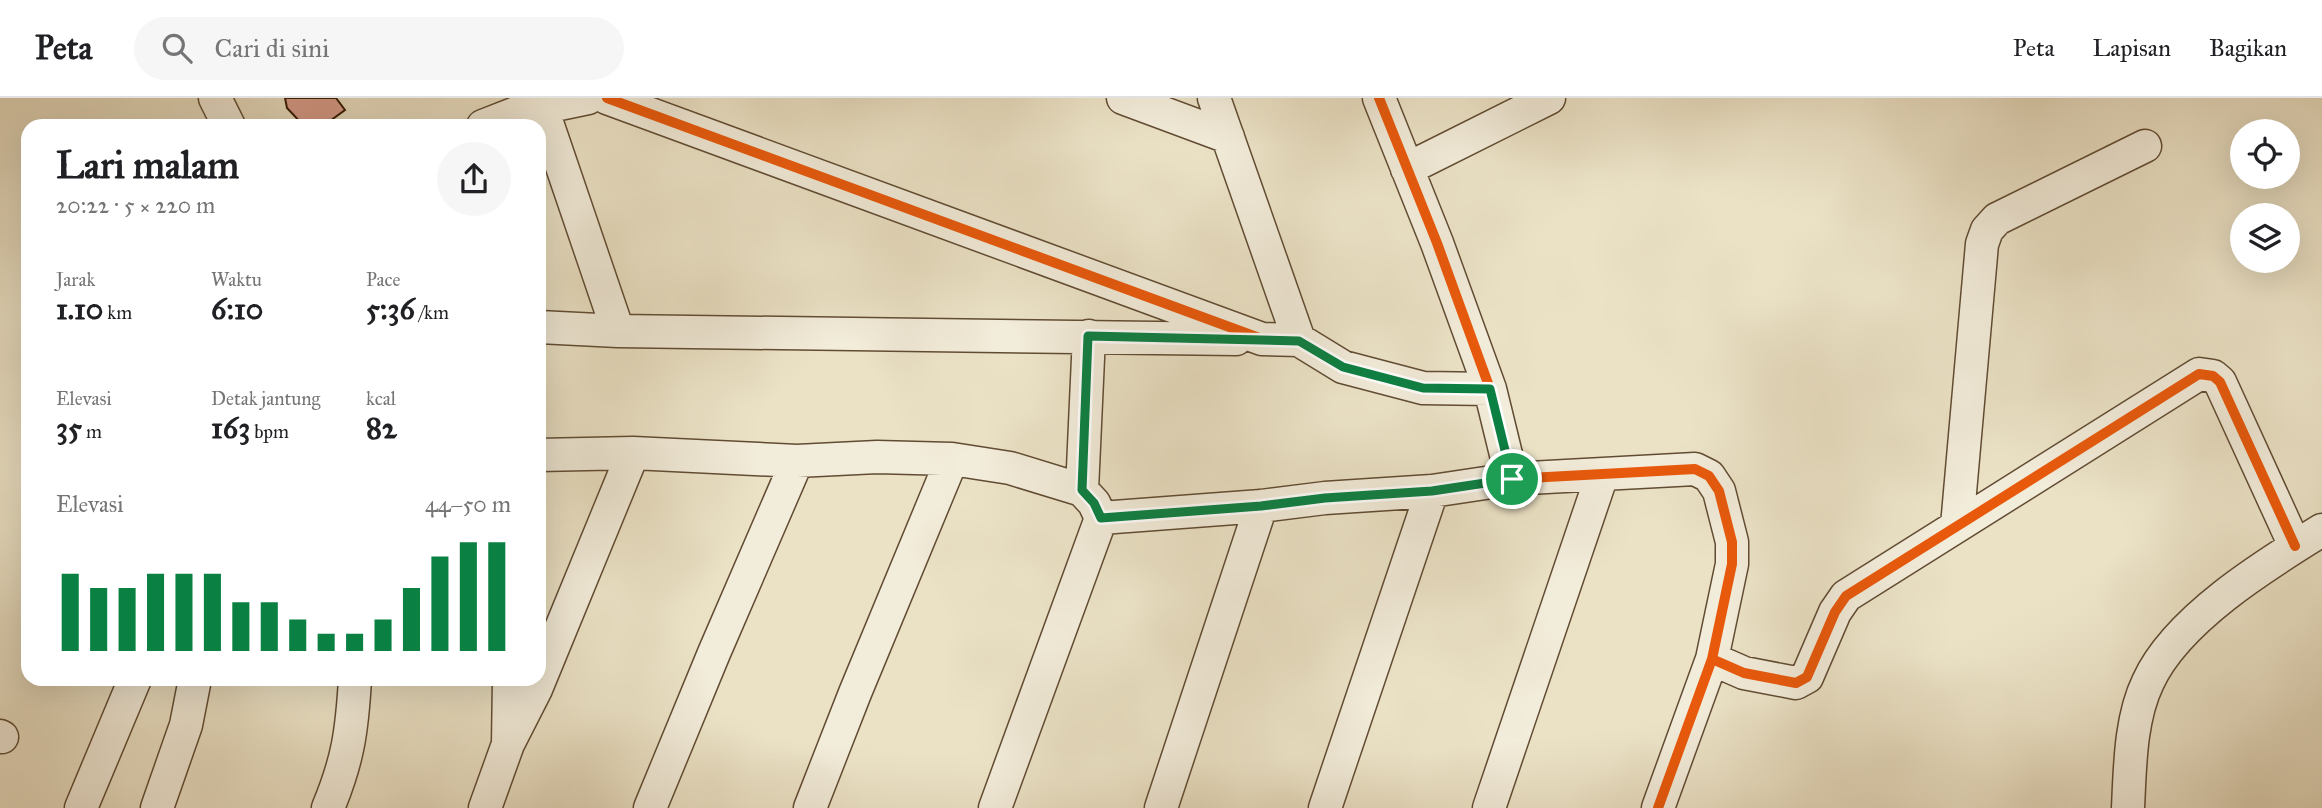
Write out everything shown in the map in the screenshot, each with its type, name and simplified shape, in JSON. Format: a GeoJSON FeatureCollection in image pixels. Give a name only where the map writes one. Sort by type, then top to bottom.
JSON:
{"type":"FeatureCollection","features":[{"type":"Feature","properties":{"kind":"street"},"geometry":{"type":"LineString","coordinates":[[215,98],[226,119]]}},
{"type":"Feature","properties":{"kind":"street"},"geometry":{"type":"LineString","coordinates":[[497,119],[523,106],[588,98]]}},
{"type":"Feature","properties":{"kind":"street"},"geometry":{"type":"LineString","coordinates":[[607,98],[1262,339]]}},
{"type":"Feature","properties":{"kind":"street"},"geometry":{"type":"LineString","coordinates":[[1124,98],[1228,137]]}},
{"type":"Feature","properties":{"kind":"street"},"geometry":{"type":"LineString","coordinates":[[1214,98],[1299,341]]}},
{"type":"Feature","properties":{"kind":"street"},"geometry":{"type":"LineString","coordinates":[[1379,98],[1490,389],[1512,479]]}},
{"type":"Feature","properties":{"kind":"street"},"geometry":{"type":"LineString","coordinates":[[1407,169],[1549,98]]}},
{"type":"Feature","properties":{"kind":"street"},"geometry":{"type":"LineString","coordinates":[[1957,526],[1982,244],[1987,230],[1997,219],[2145,146]]}},
{"type":"Feature","properties":{"kind":"street"},"geometry":{"type":"LineString","coordinates":[[546,160],[618,331]]}},
{"type":"Feature","properties":{"kind":"street"},"geometry":{"type":"LineString","coordinates":[[546,327],[618,331],[1299,341],[1343,367],[1423,388],[1490,389]]}},
{"type":"Feature","properties":{"kind":"street"},"geometry":{"type":"LineString","coordinates":[[1082,490],[1088,336]]}},
{"type":"Feature","properties":{"kind":"street"},"geometry":{"type":"LineString","coordinates":[[1712,659],[1744,673],[1796,683],[1801,681],[1807,677],[1835,612],[1846,596],[2199,374],[2207,374],[2220,383],[2295,546]]}},
{"type":"Feature","properties":{"kind":"street"},"geometry":{"type":"LineString","coordinates":[[546,665],[633,453]]}},
{"type":"Feature","properties":{"kind":"street"},"geometry":{"type":"LineString","coordinates":[[546,456],[633,453],[797,461],[877,457],[952,459],[1010,468],[1082,490],[1094,503],[1101,518],[995,808]]}},
{"type":"Feature","properties":{"kind":"street"},"geometry":{"type":"LineString","coordinates":[[810,808],[952,459]]}},
{"type":"Feature","properties":{"kind":"street"},"geometry":{"type":"LineString","coordinates":[[650,808],[797,461]]}},
{"type":"Feature","properties":{"kind":"street"},"geometry":{"type":"LineString","coordinates":[[1101,518],[1432,491],[1512,479],[1695,469],[1709,476],[1719,491],[1732,542],[1732,564],[1712,659],[1658,808]]}},
{"type":"Feature","properties":{"kind":"street"},"geometry":{"type":"LineString","coordinates":[[1489,808],[1602,475]]}},
{"type":"Feature","properties":{"kind":"street"},"geometry":{"type":"LineString","coordinates":[[1325,808],[1432,491]]}},
{"type":"Feature","properties":{"kind":"street"},"geometry":{"type":"LineString","coordinates":[[1161,808],[1261,506]]}},
{"type":"Feature","properties":{"kind":"street"},"geometry":{"type":"LineString","coordinates":[[2128,808],[2131,745],[2147,683],[2164,654],[2201,613],[2322,530]]}},
{"type":"Feature","properties":{"kind":"street"},"geometry":{"type":"LineString","coordinates":[[81,808],[132,686]]}},
{"type":"Feature","properties":{"kind":"street"},"geometry":{"type":"LineString","coordinates":[[157,808],[186,725],[194,686]]}},
{"type":"Feature","properties":{"kind":"street"},"geometry":{"type":"LineString","coordinates":[[328,808],[346,759],[352,728],[355,686]]}},
{"type":"Feature","properties":{"kind":"street"},"geometry":{"type":"LineString","coordinates":[[508,744],[509,686]]}},
{"type":"Feature","properties":{"kind":"street"},"geometry":{"type":"LineString","coordinates":[[485,808],[508,744],[537,686]]}},
{"type":"Feature","properties":{"kind":"building"},"geometry":{"type":"Polygon","coordinates":[[[285,98],[336,98],[345,110],[333,119],[297,119],[287,108],[285,98]]]}},
{"type":"Feature","properties":{"kind":"cycle path"},"geometry":{"type":"LineString","coordinates":[[607,98],[1262,339],[1299,340]]}},
{"type":"Feature","properties":{"kind":"cycle path"},"geometry":{"type":"LineString","coordinates":[[1379,98],[1437,243],[1490,389],[1512,479],[1695,469],[1709,476],[1719,491],[1732,542],[1732,564],[1712,659],[1658,808]]}},
{"type":"Feature","properties":{"kind":"cycle path"},"geometry":{"type":"LineString","coordinates":[[1712,659],[1744,673],[1796,683],[1807,677],[1835,612],[1846,596],[2199,374],[2213,376],[2220,382],[2295,546]]}},
{"type":"Feature","properties":{"kind":"route"},"geometry":{"type":"LineString","coordinates":[[1088,336],[1299,341],[1343,367],[1423,388],[1490,389],[1512,479],[1432,491],[1101,518],[1094,503],[1082,490],[1086,449],[1088,336]]}}]}
